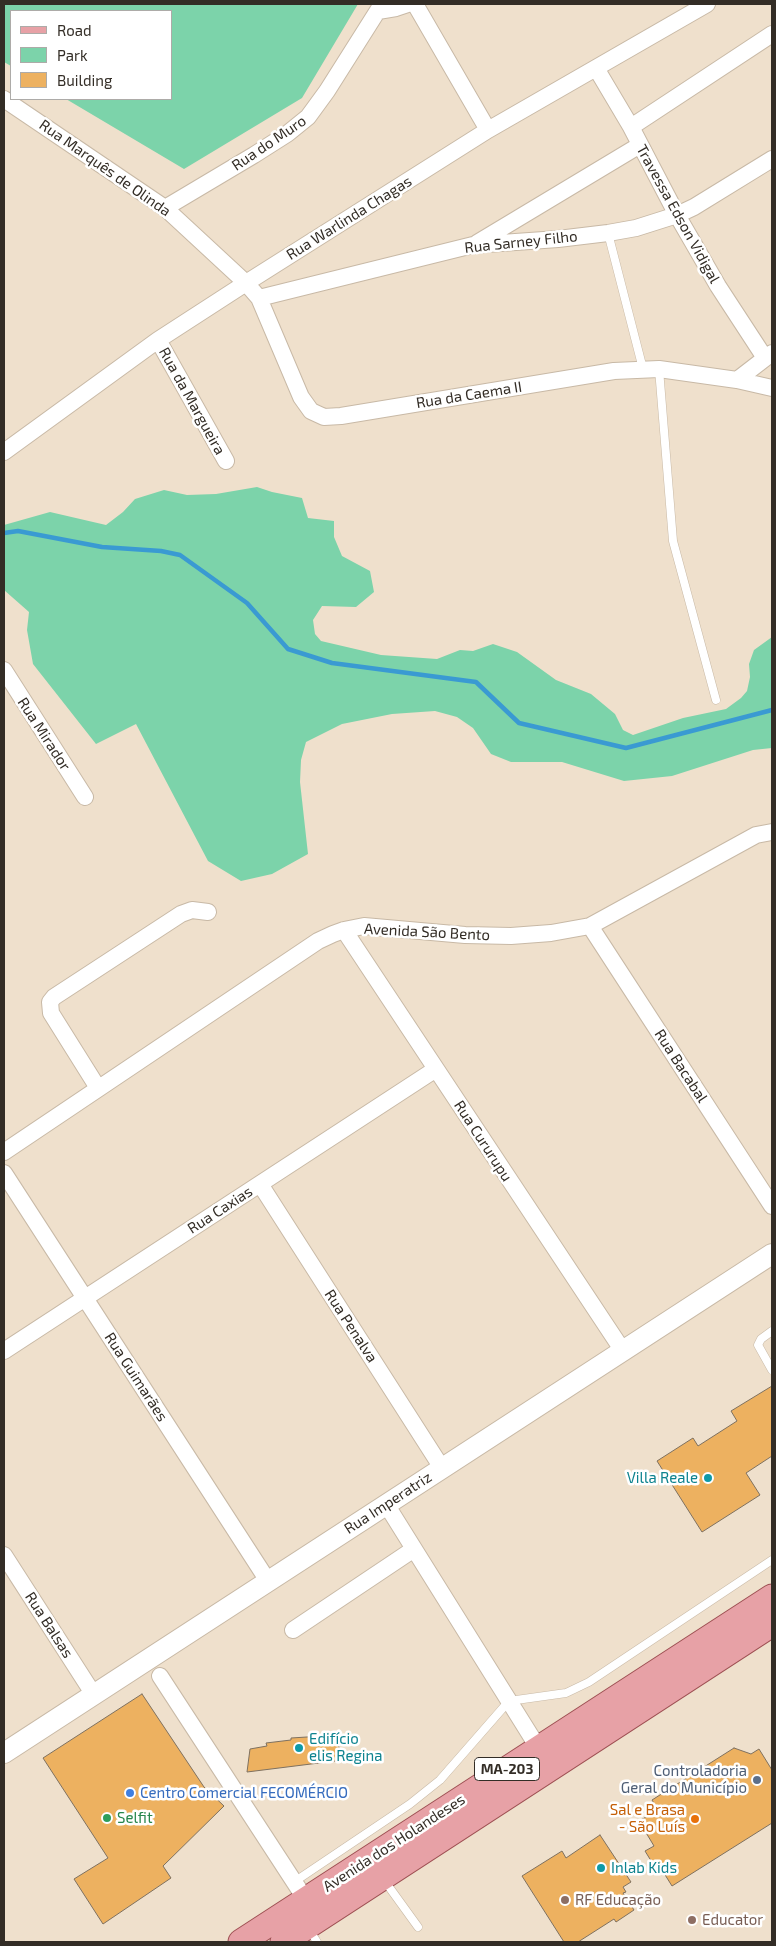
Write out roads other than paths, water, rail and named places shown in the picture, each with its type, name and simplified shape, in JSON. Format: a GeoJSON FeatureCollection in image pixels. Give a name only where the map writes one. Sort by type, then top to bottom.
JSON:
{"type":"FeatureCollection","features":[{"type":"Feature","properties":{"kind":"main road","name":"Avenida dos Holandeses"},"geometry":{"type":"LineString","coordinates":[[241,1942],[300,1891],[539,1748],[772,1596]]}},
{"type":"Feature","properties":{"kind":"main road","name":"Avenida dos Holandeses"},"geometry":{"type":"LineString","coordinates":[[283,1942],[312,1934],[382,1878],[772,1624]]}},
{"type":"Feature","properties":{"kind":"street"},"geometry":{"type":"LineString","coordinates":[[380,8],[396,8],[408,4]]}},
{"type":"Feature","properties":{"kind":"street"},"geometry":{"type":"LineString","coordinates":[[415,4],[488,130]]}},
{"type":"Feature","properties":{"kind":"street","name":"Rua Warlinda Chagas"},"geometry":{"type":"LineString","coordinates":[[4,452],[158,340],[246,283],[488,130],[707,4]]}},
{"type":"Feature","properties":{"kind":"street","name":"Rua do Muro"},"geometry":{"type":"LineString","coordinates":[[165,208],[271,144],[308,117],[327,91],[380,8]]}},
{"type":"Feature","properties":{"kind":"street"},"geometry":{"type":"LineString","coordinates":[[631,127],[772,34]]}},
{"type":"Feature","properties":{"kind":"street","name":"Travessa Edson Vidigal"},"geometry":{"type":"LineString","coordinates":[[596,68],[631,127],[677,216],[718,286],[769,355]]}},
{"type":"Feature","properties":{"kind":"street","name":"Rua Marquês de Olinda"},"geometry":{"type":"LineString","coordinates":[[4,99],[165,208],[246,283]]}},
{"type":"Feature","properties":{"kind":"street"},"geometry":{"type":"LineString","coordinates":[[473,245],[640,145]]}},
{"type":"Feature","properties":{"kind":"street","name":"Rua Sarney Filho"},"geometry":{"type":"LineString","coordinates":[[259,298],[473,245],[558,239],[636,228],[677,216],[710,199],[772,159]]}},
{"type":"Feature","properties":{"kind":"street","name":"Rua da Caema II"},"geometry":{"type":"LineString","coordinates":[[246,283],[259,298],[301,397],[311,411],[324,417],[341,416],[614,371],[651,369],[737,380],[772,388]]}},
{"type":"Feature","properties":{"kind":"street","name":"Rua da Margueira"},"geometry":{"type":"LineString","coordinates":[[158,340],[226,461]]}},
{"type":"Feature","properties":{"kind":"street"},"geometry":{"type":"LineString","coordinates":[[737,380],[769,355]]}},
{"type":"Feature","properties":{"kind":"street","name":"Rua Mirador"},"geometry":{"type":"LineString","coordinates":[[4,670],[85,797]]}},
{"type":"Feature","properties":{"kind":"street","name":"Avenida São Bento"},"geometry":{"type":"LineString","coordinates":[[4,1152],[318,941],[344,930],[364,926],[465,935],[511,936],[551,933],[590,926],[756,836],[772,832]]}},
{"type":"Feature","properties":{"kind":"street"},"geometry":{"type":"LineString","coordinates":[[98,1088],[51,1013],[50,1002],[54,997],[181,914],[192,910],[208,912]]}},
{"type":"Feature","properties":{"kind":"street","name":"Rua Bacabal"},"geometry":{"type":"LineString","coordinates":[[590,926],[772,1206]]}},
{"type":"Feature","properties":{"kind":"street","name":"Rua Cururupu"},"geometry":{"type":"LineString","coordinates":[[344,930],[623,1351]]}},
{"type":"Feature","properties":{"kind":"street","name":"Rua Caxias"},"geometry":{"type":"LineString","coordinates":[[4,1351],[436,1069]]}},
{"type":"Feature","properties":{"kind":"street","name":"Rua Guimarães"},"geometry":{"type":"LineString","coordinates":[[4,1173],[268,1581]]}},
{"type":"Feature","properties":{"kind":"street","name":"Rua Penalva"},"geometry":{"type":"LineString","coordinates":[[260,1184],[442,1468]]}},
{"type":"Feature","properties":{"kind":"street","name":"Rua Imperatriz"},"geometry":{"type":"LineString","coordinates":[[4,1753],[772,1254]]}},
{"type":"Feature","properties":{"kind":"street"},"geometry":{"type":"LineString","coordinates":[[386,1504],[539,1748]]}},
{"type":"Feature","properties":{"kind":"street"},"geometry":{"type":"LineString","coordinates":[[293,1630],[414,1549]]}},
{"type":"Feature","properties":{"kind":"street","name":"Rua Balsas"},"geometry":{"type":"LineString","coordinates":[[4,1555],[94,1694]]}},
{"type":"Feature","properties":{"kind":"street"},"geometry":{"type":"LineString","coordinates":[[160,1676],[300,1891]]}},
{"type":"Feature","properties":{"kind":"lane"},"geometry":{"type":"LineString","coordinates":[[608,233],[651,369],[673,541],[716,700]]}},
{"type":"Feature","properties":{"kind":"lane"},"geometry":{"type":"LineString","coordinates":[[772,1332],[761,1339],[758,1345],[772,1370]]}},
{"type":"Feature","properties":{"kind":"lane"},"geometry":{"type":"LineString","coordinates":[[300,1891],[440,1780],[509,1701],[566,1693],[589,1682],[772,1560]]}},
{"type":"Feature","properties":{"kind":"lane"},"geometry":{"type":"LineString","coordinates":[[382,1878],[418,1927]]}},
{"type":"Feature","properties":{"kind":"waterway"},"geometry":{"type":"LineString","coordinates":[[4,533],[18,531],[102,547],[161,551],[180,555],[247,603],[288,649],[332,663],[476,682],[519,723],[626,748],[772,710]]}},
{"type":"Feature","properties":{"kind":"place","name":"Villa Reale"},"geometry":{"type":"Point","coordinates":[708,1478]}},
{"type":"Feature","properties":{"kind":"place","name":"Edifício elis Regina"},"geometry":{"type":"Point","coordinates":[299,1748]}},
{"type":"Feature","properties":{"kind":"place","name":"Controladoria Geral do Município"},"geometry":{"type":"Point","coordinates":[757,1780]}},
{"type":"Feature","properties":{"kind":"place","name":"Centro Comercial FECOMÉRCIO"},"geometry":{"type":"Point","coordinates":[130,1793]}},
{"type":"Feature","properties":{"kind":"place","name":"Selfit"},"geometry":{"type":"Point","coordinates":[107,1818]}},
{"type":"Feature","properties":{"kind":"place","name":"Sal e Brasa - São Luís"},"geometry":{"type":"Point","coordinates":[695,1819]}},
{"type":"Feature","properties":{"kind":"place","name":"Inlab Kids"},"geometry":{"type":"Point","coordinates":[601,1868]}},
{"type":"Feature","properties":{"kind":"place","name":"RF Educação"},"geometry":{"type":"Point","coordinates":[565,1900]}},
{"type":"Feature","properties":{"kind":"place","name":"Educator"},"geometry":{"type":"Point","coordinates":[692,1920]}}]}
